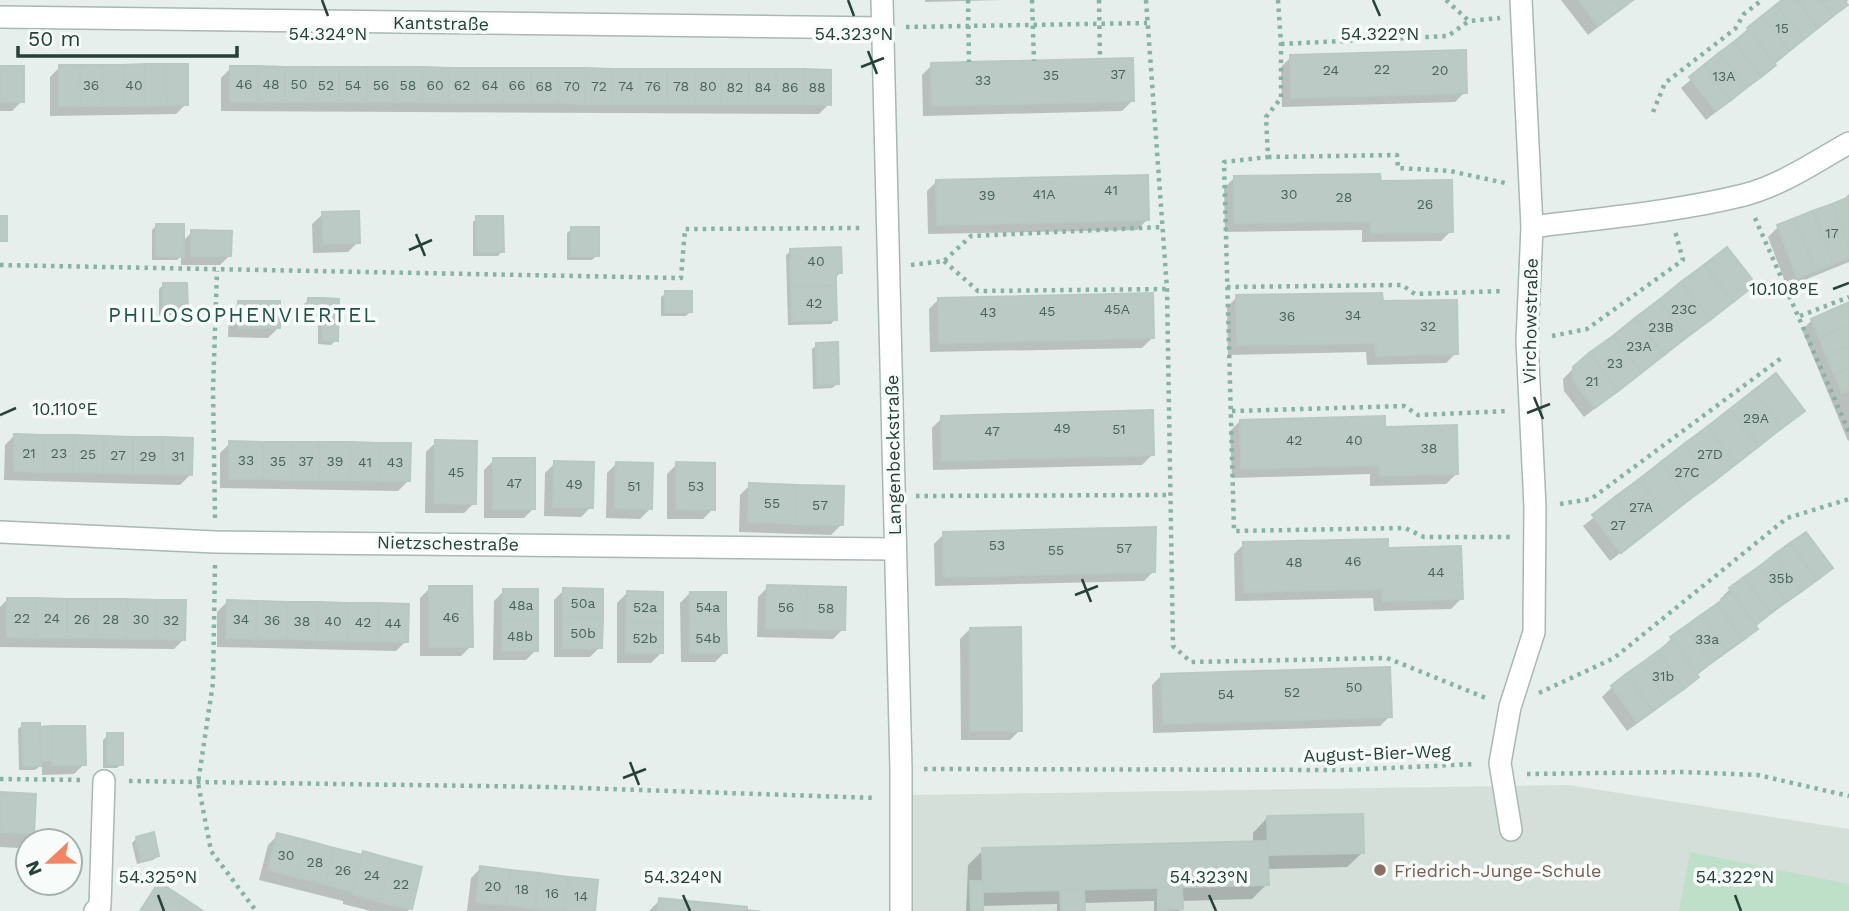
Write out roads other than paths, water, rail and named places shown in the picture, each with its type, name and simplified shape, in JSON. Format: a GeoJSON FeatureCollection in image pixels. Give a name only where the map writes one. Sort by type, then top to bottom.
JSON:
{"type":"FeatureCollection","features":[{"type":"Feature","properties":{"kind":"street","name":"Langenbeckstraße"},"geometry":{"type":"LineString","coordinates":[[882,0],[901,769],[901,911]]}},
{"type":"Feature","properties":{"kind":"street","name":"Virchowstraße"},"geometry":{"type":"LineString","coordinates":[[1511,830],[1500,763],[1510,707],[1534,632],[1535,507],[1527,341],[1532,227],[1521,8]]}},
{"type":"Feature","properties":{"kind":"street","name":"Kantstraße"},"geometry":{"type":"LineString","coordinates":[[0,17],[883,28]]}},
{"type":"Feature","properties":{"kind":"street"},"geometry":{"type":"LineString","coordinates":[[1532,227],[1670,210],[1745,195],[1785,179],[1849,143]]}},
{"type":"Feature","properties":{"kind":"street","name":"Nietzschestraße"},"geometry":{"type":"LineString","coordinates":[[0,532],[215,542],[895,549]]}},
{"type":"Feature","properties":{"kind":"street"},"geometry":{"type":"LineString","coordinates":[[95,911],[100,906],[104,781]]}},
{"type":"Feature","properties":{"kind":"place","name":"Friedrich-Junge-Schule"},"geometry":{"type":"Point","coordinates":[1380,870]}},
{"type":"Feature","properties":{"kind":"district","name":"PHILOSOPHENVIERTEL"},"geometry":{"type":"Point","coordinates":[243,314]}}]}
